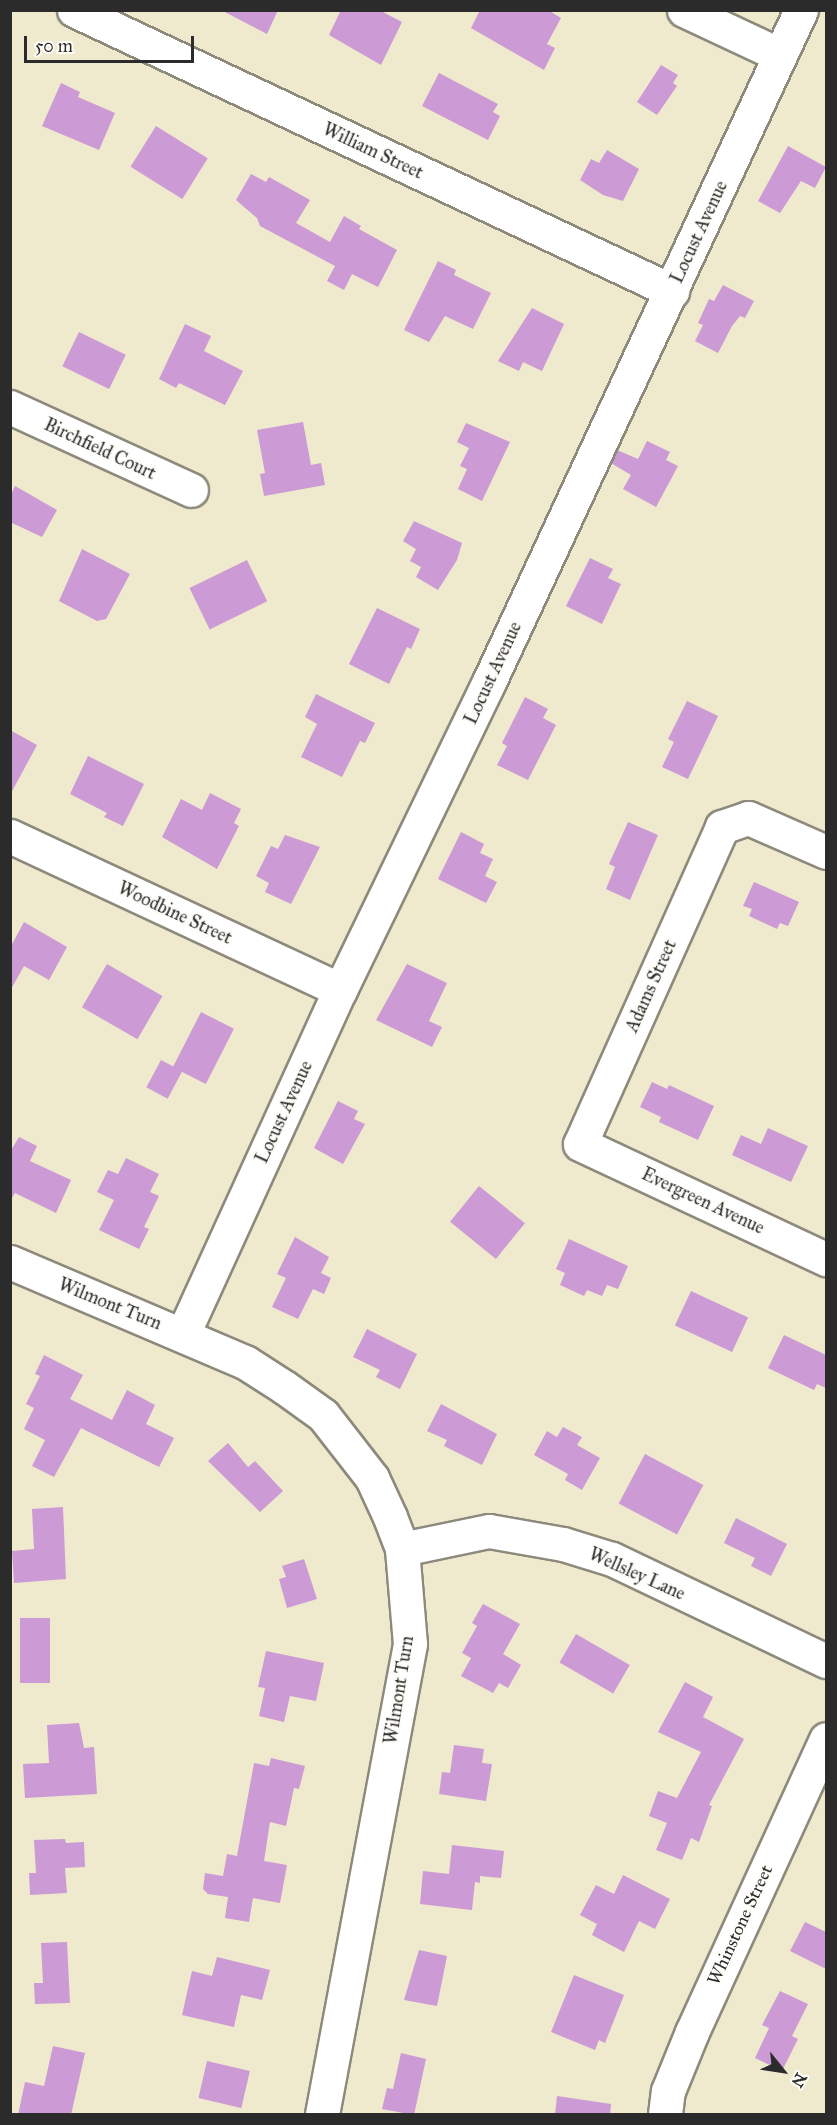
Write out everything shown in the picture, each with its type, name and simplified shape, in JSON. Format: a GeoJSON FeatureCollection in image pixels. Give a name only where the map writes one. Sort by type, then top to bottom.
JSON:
{"type":"FeatureCollection","features":[{"type":"Feature","properties":{"kind":"street","name":"William Street"},"geometry":{"type":"LineString","coordinates":[[74,10],[672,291]]}},
{"type":"Feature","properties":{"kind":"street"},"geometry":{"type":"LineString","coordinates":[[684,10],[780,55]]}},
{"type":"Feature","properties":{"kind":"street","name":"Locust Avenue"},"geometry":{"type":"LineString","coordinates":[[183,1334],[340,990],[672,291],[801,10]]}},
{"type":"Feature","properties":{"kind":"street","name":"Birchfield Court"},"geometry":{"type":"LineString","coordinates":[[10,407],[191,490]]}},
{"type":"Feature","properties":{"kind":"street","name":"Adams Street"},"geometry":{"type":"LineString","coordinates":[[580,1144],[722,827],[748,818],[826,852]]}},
{"type":"Feature","properties":{"kind":"street","name":"Woodbine Street"},"geometry":{"type":"LineString","coordinates":[[10,836],[340,990]]}},
{"type":"Feature","properties":{"kind":"street","name":"Evergreen Avenue"},"geometry":{"type":"LineString","coordinates":[[580,1144],[826,1259]]}},
{"type":"Feature","properties":{"kind":"street","name":"Wilmont Turn"},"geometry":{"type":"LineString","coordinates":[[12,1267],[183,1334],[245,1362],[322,1415],[372,1479],[402,1549],[410,1644],[322,2115]]}},
{"type":"Feature","properties":{"kind":"street","name":"Wellsley Lane"},"geometry":{"type":"LineString","coordinates":[[402,1549],[489,1530],[563,1544],[612,1559],[826,1661]]}},
{"type":"Feature","properties":{"kind":"street","name":"Whinstone Street"},"geometry":{"type":"LineString","coordinates":[[665,2115],[668,2091],[692,2032],[826,1739]]}},
{"type":"Feature","properties":{"kind":"building"},"geometry":{"type":"Polygon","coordinates":[[[221,10],[278,10],[267,34],[221,10]]]}},
{"type":"Feature","properties":{"kind":"building"},"geometry":{"type":"Polygon","coordinates":[[[341,10],[379,10],[402,22],[381,65],[329,35],[341,10]]]}},
{"type":"Feature","properties":{"kind":"building"},"geometry":{"type":"Polygon","coordinates":[[[480,10],[548,10],[561,18],[547,44],[555,48],[544,70],[471,28],[480,10]]]}},
{"type":"Feature","properties":{"kind":"building"},"geometry":{"type":"Polygon","coordinates":[[[661,65],[678,75],[673,83],[677,86],[657,115],[637,102],[661,65]]]}},
{"type":"Feature","properties":{"kind":"building"},"geometry":{"type":"Polygon","coordinates":[[[439,73],[498,104],[493,112],[500,116],[488,140],[422,106],[439,73]]]}},
{"type":"Feature","properties":{"kind":"building"},"geometry":{"type":"Polygon","coordinates":[[[61,83],[80,92],[78,97],[115,113],[99,150],[42,126],[61,83]]]}},
{"type":"Feature","properties":{"kind":"building"},"geometry":{"type":"Polygon","coordinates":[[[156,126],[208,158],[182,199],[131,167],[156,126]]]}},
{"type":"Feature","properties":{"kind":"building"},"geometry":{"type":"Polygon","coordinates":[[[788,146],[826,167],[815,188],[801,181],[780,213],[758,201],[788,146]]]}},
{"type":"Feature","properties":{"kind":"building"},"geometry":{"type":"Polygon","coordinates":[[[607,150],[639,169],[623,201],[603,195],[580,180],[591,159],[599,163],[607,150]]]}},
{"type":"Feature","properties":{"kind":"building"},"geometry":{"type":"Polygon","coordinates":[[[251,174],[266,182],[269,177],[310,200],[296,223],[330,242],[344,216],[361,226],[359,229],[397,250],[378,287],[352,274],[344,290],[327,281],[335,266],[260,226],[257,218],[236,200],[251,174]]]}},
{"type":"Feature","properties":{"kind":"building"},"geometry":{"type":"Polygon","coordinates":[[[438,261],[456,270],[454,275],[491,293],[473,329],[445,316],[429,342],[404,330],[438,261]]]}},
{"type":"Feature","properties":{"kind":"building"},"geometry":{"type":"Polygon","coordinates":[[[723,285],[754,301],[745,318],[740,316],[732,326],[718,353],[695,341],[703,325],[698,323],[709,299],[714,301],[723,285]]]}},
{"type":"Feature","properties":{"kind":"building"},"geometry":{"type":"Polygon","coordinates":[[[532,308],[564,324],[542,371],[523,362],[519,371],[498,361],[532,308]]]}},
{"type":"Feature","properties":{"kind":"building"},"geometry":{"type":"Polygon","coordinates":[[[185,324],[211,336],[204,351],[243,371],[225,405],[179,383],[176,388],[159,379],[185,324]]]}},
{"type":"Feature","properties":{"kind":"building"},"geometry":{"type":"Polygon","coordinates":[[[79,332],[126,355],[109,389],[62,366],[79,332]]]}},
{"type":"Feature","properties":{"kind":"building"},"geometry":{"type":"Polygon","coordinates":[[[303,422],[311,465],[321,463],[325,485],[264,496],[260,474],[265,473],[257,430],[303,422]]]}},
{"type":"Feature","properties":{"kind":"building"},"geometry":{"type":"Polygon","coordinates":[[[466,423],[510,442],[482,501],[458,489],[467,469],[460,466],[469,448],[457,442],[466,423]]]}},
{"type":"Feature","properties":{"kind":"building"},"geometry":{"type":"Polygon","coordinates":[[[647,441],[670,452],[666,460],[678,466],[656,507],[623,489],[631,475],[611,463],[617,450],[638,459],[647,441]]]}},
{"type":"Feature","properties":{"kind":"building"},"geometry":{"type":"Polygon","coordinates":[[[15,486],[57,510],[42,537],[10,522],[10,497],[15,486]]]}},
{"type":"Feature","properties":{"kind":"building"},"geometry":{"type":"Polygon","coordinates":[[[414,521],[462,543],[457,560],[438,590],[416,577],[421,567],[410,561],[416,549],[403,541],[414,521]]]}},
{"type":"Feature","properties":{"kind":"building"},"geometry":{"type":"Polygon","coordinates":[[[82,549],[130,574],[106,619],[97,621],[59,601],[82,549]]]}},
{"type":"Feature","properties":{"kind":"building"},"geometry":{"type":"Polygon","coordinates":[[[590,558],[613,569],[608,578],[621,584],[602,624],[566,606],[590,558]]]}},
{"type":"Feature","properties":{"kind":"building"},"geometry":{"type":"Polygon","coordinates":[[[247,560],[267,601],[210,629],[189,588],[247,560]]]}},
{"type":"Feature","properties":{"kind":"building"},"geometry":{"type":"Polygon","coordinates":[[[377,608],[420,629],[411,649],[407,647],[389,684],[349,664],[377,608]]]}},
{"type":"Feature","properties":{"kind":"building"},"geometry":{"type":"Polygon","coordinates":[[[316,694],[375,723],[365,743],[360,741],[342,777],[301,757],[317,724],[305,717],[316,694]]]}},
{"type":"Feature","properties":{"kind":"building"},"geometry":{"type":"Polygon","coordinates":[[[525,697],[548,709],[543,718],[556,725],[528,780],[497,765],[507,746],[502,743],[525,697]]]}},
{"type":"Feature","properties":{"kind":"building"},"geometry":{"type":"Polygon","coordinates":[[[687,701],[718,716],[688,779],[662,767],[674,742],[668,739],[687,701]]]}},
{"type":"Feature","properties":{"kind":"building"},"geometry":{"type":"Polygon","coordinates":[[[10,730],[37,745],[10,795],[10,730]]]}},
{"type":"Feature","properties":{"kind":"building"},"geometry":{"type":"Polygon","coordinates":[[[88,756],[144,784],[123,826],[104,817],[107,813],[70,794],[88,756]]]}},
{"type":"Feature","properties":{"kind":"building"},"geometry":{"type":"Polygon","coordinates":[[[210,793],[241,809],[234,823],[239,826],[217,869],[162,837],[181,799],[202,810],[210,793]]]}},
{"type":"Feature","properties":{"kind":"building"},"geometry":{"type":"Polygon","coordinates":[[[628,822],[658,835],[630,900],[606,889],[615,867],[609,864],[628,822]]]}},
{"type":"Feature","properties":{"kind":"building"},"geometry":{"type":"Polygon","coordinates":[[[461,832],[484,844],[480,853],[493,859],[485,876],[497,882],[486,903],[438,879],[461,832]]]}},
{"type":"Feature","properties":{"kind":"building"},"geometry":{"type":"Polygon","coordinates":[[[285,835],[320,847],[291,904],[265,892],[269,883],[256,876],[271,846],[278,849],[285,835]]]}},
{"type":"Feature","properties":{"kind":"building"},"geometry":{"type":"Polygon","coordinates":[[[754,882],[799,902],[788,926],[780,923],[777,929],[749,916],[752,909],[743,906],[754,882]]]}},
{"type":"Feature","properties":{"kind":"building"},"geometry":{"type":"Polygon","coordinates":[[[24,922],[67,947],[49,980],[24,966],[10,991],[10,948],[24,922]]]}},
{"type":"Feature","properties":{"kind":"building"},"geometry":{"type":"Polygon","coordinates":[[[107,964],[162,996],[137,1039],[82,1007],[107,964]]]}},
{"type":"Feature","properties":{"kind":"building"},"geometry":{"type":"Polygon","coordinates":[[[407,964],[447,983],[429,1021],[442,1027],[432,1047],[376,1020],[407,964]]]}},
{"type":"Feature","properties":{"kind":"building"},"geometry":{"type":"Polygon","coordinates":[[[201,1012],[234,1029],[206,1084],[173,1067],[201,1012]]]}},
{"type":"Feature","properties":{"kind":"building"},"geometry":{"type":"Polygon","coordinates":[[[161,1060],[182,1071],[168,1099],[146,1087],[161,1060]]]}},
{"type":"Feature","properties":{"kind":"building"},"geometry":{"type":"Polygon","coordinates":[[[652,1082],[667,1089],[669,1085],[714,1106],[698,1140],[659,1122],[661,1117],[640,1107],[652,1082]]]}},
{"type":"Feature","properties":{"kind":"building"},"geometry":{"type":"Polygon","coordinates":[[[338,1101],[358,1111],[354,1119],[365,1124],[343,1164],[314,1148],[338,1101]]]}},
{"type":"Feature","properties":{"kind":"building"},"geometry":{"type":"Polygon","coordinates":[[[768,1128],[808,1146],[791,1182],[732,1155],[741,1135],[761,1144],[768,1128]]]}},
{"type":"Feature","properties":{"kind":"building"},"geometry":{"type":"Polygon","coordinates":[[[19,1137],[37,1146],[30,1161],[71,1180],[56,1213],[15,1193],[10,1201],[10,1152],[19,1137]]]}},
{"type":"Feature","properties":{"kind":"building"},"geometry":{"type":"Polygon","coordinates":[[[126,1158],[159,1174],[150,1192],[159,1196],[144,1227],[149,1229],[139,1249],[99,1230],[114,1200],[97,1192],[108,1170],[118,1174],[126,1158]]]}},
{"type":"Feature","properties":{"kind":"building"},"geometry":{"type":"Polygon","coordinates":[[[479,1186],[525,1223],[496,1259],[450,1222],[479,1186]]]}},
{"type":"Feature","properties":{"kind":"building"},"geometry":{"type":"Polygon","coordinates":[[[295,1237],[329,1257],[321,1273],[331,1278],[324,1294],[313,1289],[298,1319],[272,1307],[286,1278],[277,1274],[295,1237]]]}},
{"type":"Feature","properties":{"kind":"building"},"geometry":{"type":"Polygon","coordinates":[[[569,1239],[628,1266],[618,1289],[607,1285],[602,1296],[587,1290],[584,1296],[560,1285],[565,1273],[556,1269],[569,1239]]]}},
{"type":"Feature","properties":{"kind":"building"},"geometry":{"type":"Polygon","coordinates":[[[691,1291],[748,1318],[732,1352],[675,1325],[691,1291]]]}},
{"type":"Feature","properties":{"kind":"building"},"geometry":{"type":"Polygon","coordinates":[[[367,1329],[417,1354],[400,1389],[376,1377],[380,1370],[353,1357],[367,1329]]]}},
{"type":"Feature","properties":{"kind":"building"},"geometry":{"type":"Polygon","coordinates":[[[784,1335],[826,1355],[826,1388],[817,1384],[814,1390],[768,1368],[784,1335]]]}},
{"type":"Feature","properties":{"kind":"building"},"geometry":{"type":"Polygon","coordinates":[[[44,1355],[83,1375],[70,1399],[112,1420],[127,1390],[155,1405],[146,1424],[174,1438],[159,1467],[81,1428],[54,1477],[32,1466],[45,1440],[24,1429],[34,1408],[26,1404],[40,1376],[35,1374],[44,1355]]]}},
{"type":"Feature","properties":{"kind":"building"},"geometry":{"type":"Polygon","coordinates":[[[441,1404],[497,1434],[482,1465],[444,1446],[447,1440],[427,1431],[441,1404]]]}},
{"type":"Feature","properties":{"kind":"building"},"geometry":{"type":"Polygon","coordinates":[[[563,1427],[582,1437],[577,1445],[600,1458],[582,1490],[565,1480],[568,1474],[534,1455],[547,1431],[557,1437],[563,1427]]]}},
{"type":"Feature","properties":{"kind":"building"},"geometry":{"type":"Polygon","coordinates":[[[228,1443],[248,1467],[255,1461],[283,1491],[260,1512],[208,1461],[228,1443]]]}},
{"type":"Feature","properties":{"kind":"building"},"geometry":{"type":"Polygon","coordinates":[[[645,1454],[703,1485],[677,1534],[619,1503],[645,1454]]]}},
{"type":"Feature","properties":{"kind":"building"},"geometry":{"type":"Polygon","coordinates":[[[63,1507],[66,1579],[14,1583],[12,1551],[34,1549],[32,1509],[63,1507]]]}},
{"type":"Feature","properties":{"kind":"building"},"geometry":{"type":"Polygon","coordinates":[[[736,1518],[787,1544],[771,1576],[751,1566],[755,1558],[724,1543],[736,1518]]]}},
{"type":"Feature","properties":{"kind":"building"},"geometry":{"type":"Polygon","coordinates":[[[304,1559],[317,1599],[287,1608],[279,1579],[286,1577],[282,1566],[304,1559]]]}},
{"type":"Feature","properties":{"kind":"building"},"geometry":{"type":"Polygon","coordinates":[[[483,1604],[520,1624],[503,1654],[521,1665],[508,1688],[499,1683],[493,1693],[461,1676],[471,1658],[462,1653],[477,1626],[472,1623],[483,1604]]]}},
{"type":"Feature","properties":{"kind":"building"},"geometry":{"type":"Polygon","coordinates":[[[20,1618],[50,1618],[50,1683],[20,1683],[20,1618]]]}},
{"type":"Feature","properties":{"kind":"building"},"geometry":{"type":"Polygon","coordinates":[[[576,1634],[630,1665],[613,1694],[560,1663],[576,1634]]]}},
{"type":"Feature","properties":{"kind":"building"},"geometry":{"type":"Polygon","coordinates":[[[266,1651],[324,1663],[316,1701],[290,1696],[284,1722],[259,1716],[265,1688],[258,1687],[266,1651]]]}},
{"type":"Feature","properties":{"kind":"building"},"geometry":{"type":"Polygon","coordinates":[[[685,1682],[713,1697],[703,1717],[744,1739],[709,1805],[712,1806],[699,1842],[691,1838],[682,1860],[656,1850],[667,1823],[649,1816],[658,1791],[677,1798],[701,1752],[658,1732],[685,1682]]]}},
{"type":"Feature","properties":{"kind":"building"},"geometry":{"type":"Polygon","coordinates":[[[79,1723],[84,1748],[94,1747],[97,1794],[25,1798],[23,1764],[49,1763],[47,1725],[79,1723]]]}},
{"type":"Feature","properties":{"kind":"building"},"geometry":{"type":"Polygon","coordinates":[[[454,1745],[484,1749],[482,1763],[492,1764],[486,1801],[439,1794],[442,1772],[450,1773],[454,1745]]]}},
{"type":"Feature","properties":{"kind":"building"},"geometry":{"type":"Polygon","coordinates":[[[271,1758],[305,1766],[299,1789],[294,1788],[286,1826],[270,1822],[264,1861],[287,1865],[280,1903],[253,1898],[249,1922],[225,1918],[228,1897],[208,1894],[203,1889],[205,1873],[223,1876],[227,1854],[237,1856],[254,1763],[269,1766],[271,1758]]]}},
{"type":"Feature","properties":{"kind":"building"},"geometry":{"type":"Polygon","coordinates":[[[65,1839],[66,1843],[84,1842],[85,1867],[65,1868],[67,1893],[30,1895],[29,1873],[36,1873],[34,1840],[65,1839]]]}},
{"type":"Feature","properties":{"kind":"building"},"geometry":{"type":"Polygon","coordinates":[[[452,1845],[504,1851],[501,1878],[480,1876],[480,1883],[475,1882],[472,1910],[420,1904],[423,1871],[449,1874],[452,1845]]]}},
{"type":"Feature","properties":{"kind":"building"},"geometry":{"type":"Polygon","coordinates":[[[623,1875],[670,1899],[655,1929],[639,1921],[624,1952],[592,1935],[597,1924],[580,1915],[596,1885],[614,1894],[623,1875]]]}},
{"type":"Feature","properties":{"kind":"building"},"geometry":{"type":"Polygon","coordinates":[[[805,1922],[826,1932],[826,1969],[790,1951],[805,1922]]]}},
{"type":"Feature","properties":{"kind":"building"},"geometry":{"type":"Polygon","coordinates":[[[67,1942],[70,2003],[35,2004],[34,1983],[43,1983],[41,1943],[67,1942]]]}},
{"type":"Feature","properties":{"kind":"building"},"geometry":{"type":"Polygon","coordinates":[[[419,1950],[447,1956],[437,2006],[404,2000],[419,1950]]]}},
{"type":"Feature","properties":{"kind":"building"},"geometry":{"type":"Polygon","coordinates":[[[217,1957],[270,1970],[262,2000],[241,1995],[234,2027],[182,2015],[192,1971],[212,1976],[217,1957]]]}},
{"type":"Feature","properties":{"kind":"building"},"geometry":{"type":"Polygon","coordinates":[[[574,1975],[624,1995],[605,2043],[599,2040],[595,2050],[551,2032],[574,1975]]]}},
{"type":"Feature","properties":{"kind":"building"},"geometry":{"type":"Polygon","coordinates":[[[780,1991],[808,2004],[792,2036],[798,2039],[782,2071],[755,2058],[769,2028],[762,2025],[780,1991]]]}},
{"type":"Feature","properties":{"kind":"building"},"geometry":{"type":"Polygon","coordinates":[[[53,2046],[85,2053],[71,2115],[18,2115],[25,2082],[44,2086],[53,2046]]]}},
{"type":"Feature","properties":{"kind":"building"},"geometry":{"type":"Polygon","coordinates":[[[401,2053],[426,2059],[414,2115],[382,2109],[387,2088],[393,2089],[401,2053]]]}},
{"type":"Feature","properties":{"kind":"building"},"geometry":{"type":"Polygon","coordinates":[[[207,2061],[250,2071],[241,2108],[198,2098],[207,2061]]]}},
{"type":"Feature","properties":{"kind":"building"},"geometry":{"type":"Polygon","coordinates":[[[557,2096],[611,2104],[610,2115],[555,2115],[557,2096]]]}}]}
